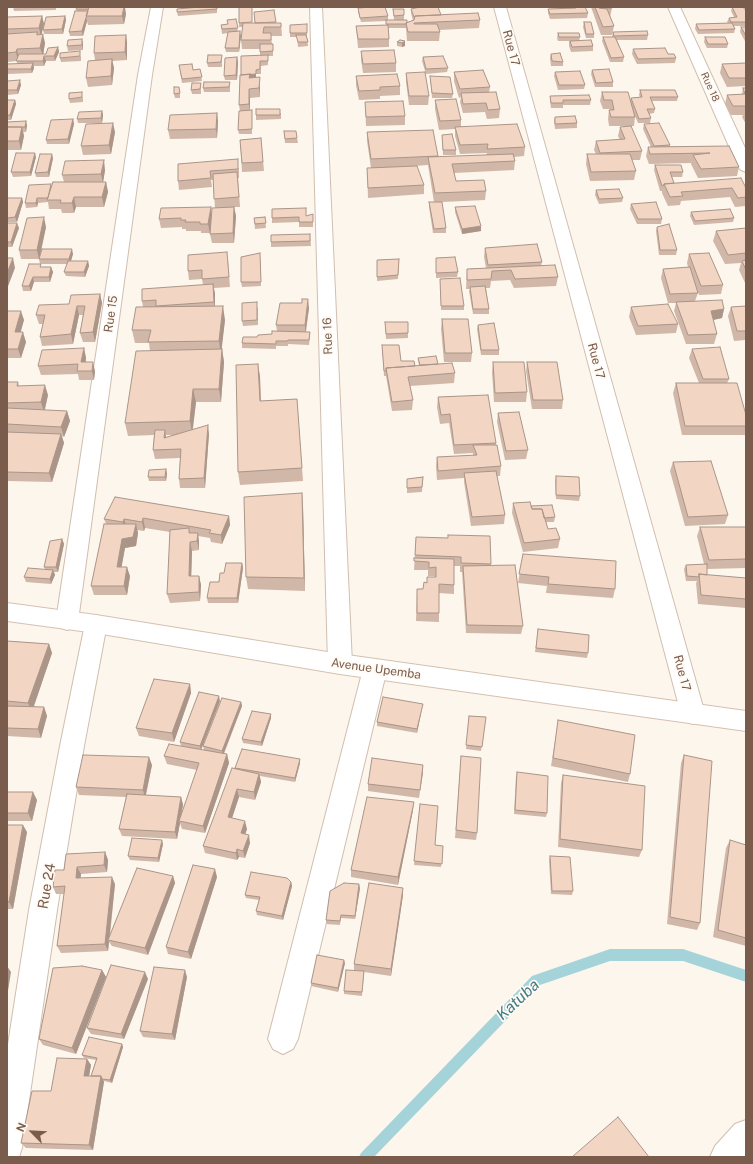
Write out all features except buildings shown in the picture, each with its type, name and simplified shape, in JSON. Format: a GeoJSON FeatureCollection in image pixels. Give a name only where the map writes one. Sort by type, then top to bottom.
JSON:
{"type":"FeatureCollection","features":[{"type":"Feature","properties":{"kind":"street","name":"Rue 15"},"geometry":{"type":"LineString","coordinates":[[67,621],[144,83],[157,7]]}},
{"type":"Feature","properties":{"kind":"street","name":"Rue 16"},"geometry":{"type":"LineString","coordinates":[[316,7],[340,664]]}},
{"type":"Feature","properties":{"kind":"street","name":"Rue 17"},"geometry":{"type":"LineString","coordinates":[[500,7],[693,714]]}},
{"type":"Feature","properties":{"kind":"street","name":"Rue 18"},"geometry":{"type":"LineString","coordinates":[[674,7],[746,167]]}},
{"type":"Feature","properties":{"kind":"street","name":"Avenue Upemba"},"geometry":{"type":"LineString","coordinates":[[7,612],[96,624],[340,664],[746,721]]}},
{"type":"Feature","properties":{"kind":"street","name":"Rue 24"},"geometry":{"type":"LineString","coordinates":[[7,1148],[44,902],[96,624]]}},
{"type":"Feature","properties":{"kind":"street"},"geometry":{"type":"LineString","coordinates":[[283,1039],[374,669]]}},
{"type":"Feature","properties":{"kind":"street"},"geometry":{"type":"LineString","coordinates":[[726,1157],[746,1135]]}},
{"type":"Feature","properties":{"kind":"waterway","name":"Katuba"},"geometry":{"type":"LineString","coordinates":[[365,1157],[536,980],[610,955],[683,955],[746,976]]}}]}
